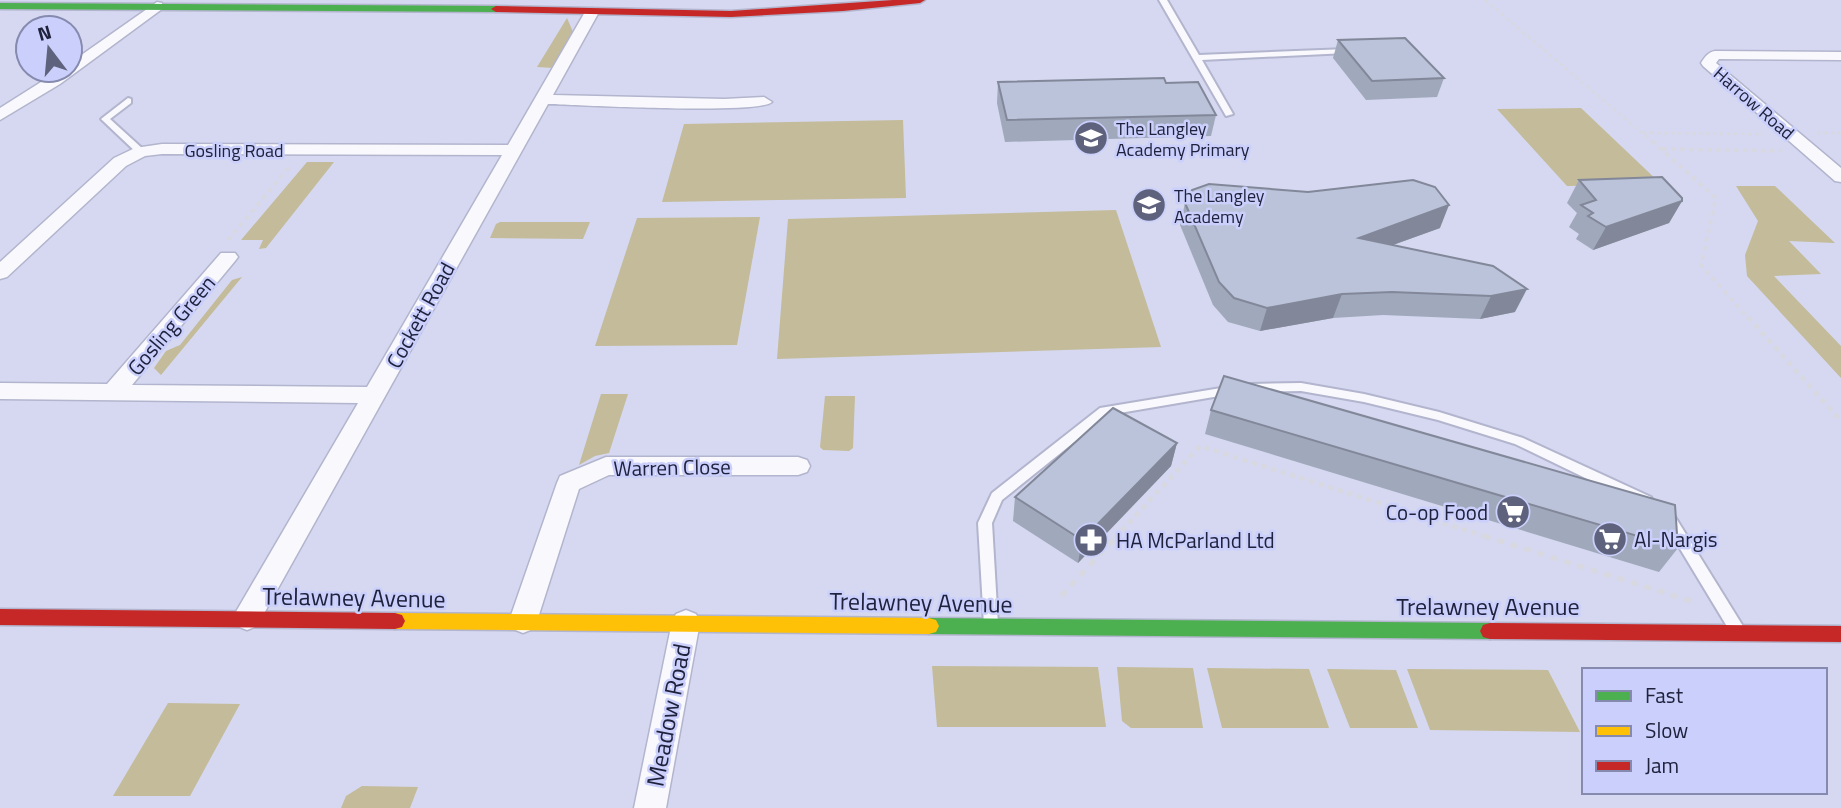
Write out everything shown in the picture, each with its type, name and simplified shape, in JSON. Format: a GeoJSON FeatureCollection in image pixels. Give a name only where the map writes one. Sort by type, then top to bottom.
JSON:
{"type":"FeatureCollection","features":[{"type":"Feature","properties":{"kind":"street"},"geometry":{"type":"LineString","coordinates":[[0,6],[67,3],[157,6],[287,3],[504,5],[592,12],[770,13],[920,0]]}},
{"type":"Feature","properties":{"kind":"street"},"geometry":{"type":"LineString","coordinates":[[0,115],[55,81],[157,6]]}},
{"type":"Feature","properties":{"kind":"street","name":"Cockett Road"},"geometry":{"type":"LineString","coordinates":[[247,618],[592,12]]}},
{"type":"Feature","properties":{"kind":"street","name":"Harrow Road"},"geometry":{"type":"LineString","coordinates":[[1841,55],[1715,55],[1708,63],[1841,177]]}},
{"type":"Feature","properties":{"kind":"street"},"geometry":{"type":"LineString","coordinates":[[542,99],[724,104],[764,102]]}},
{"type":"Feature","properties":{"kind":"street","name":"Gosling Road"},"geometry":{"type":"LineString","coordinates":[[0,273],[120,162],[141,152],[162,149],[514,150]]}},
{"type":"Feature","properties":{"kind":"street","name":"Gosling Green"},"geometry":{"type":"LineString","coordinates":[[113,392],[228,257]]}},
{"type":"Feature","properties":{"kind":"street"},"geometry":{"type":"LineString","coordinates":[[0,391],[375,395]]}},
{"type":"Feature","properties":{"kind":"street","name":"Warren Close"},"geometry":{"type":"LineString","coordinates":[[523,621],[569,483],[606,466],[798,466]]}},
{"type":"Feature","properties":{"kind":"street","name":"Trelawney Avenue"},"geometry":{"type":"LineString","coordinates":[[0,617],[1193,629],[1642,630],[1841,634]]}},
{"type":"Feature","properties":{"kind":"street","name":"Meadow Road"},"geometry":{"type":"LineString","coordinates":[[650,808],[687,622]]}},
{"type":"Feature","properties":{"kind":"lane"},"geometry":{"type":"LineString","coordinates":[[1163,0],[1229,114]]}},
{"type":"Feature","properties":{"kind":"lane"},"geometry":{"type":"LineString","coordinates":[[1196,58],[1347,51]]}},
{"type":"Feature","properties":{"kind":"lane"},"geometry":{"type":"LineString","coordinates":[[128,101],[105,119],[141,152]]}},
{"type":"Feature","properties":{"kind":"lane"},"geometry":{"type":"LineString","coordinates":[[991,625],[985,523],[997,497],[1104,411],[1238,388],[1301,387],[1364,398],[1439,416],[1519,441],[1640,496],[1671,520],[1739,633]]}},
{"type":"Feature","properties":{"kind":"path"},"geometry":{"type":"LineString","coordinates":[[1485,0],[1716,198],[1701,265],[1841,421]]}},
{"type":"Feature","properties":{"kind":"path"},"geometry":{"type":"LineString","coordinates":[[1643,133],[1791,135]]}},
{"type":"Feature","properties":{"kind":"path"},"geometry":{"type":"LineString","coordinates":[[1661,149],[1811,152]]}},
{"type":"Feature","properties":{"kind":"path"},"geometry":{"type":"LineString","coordinates":[[228,257],[220,250],[304,150]]}},
{"type":"Feature","properties":{"kind":"path"},"geometry":{"type":"LineString","coordinates":[[1054,603],[1200,446],[1701,604]]}},
{"type":"Feature","properties":{"kind":"shaded area"},"geometry":{"type":"Polygon","coordinates":[[[567,18],[573,32],[554,68],[537,67],[567,18]]]}},
{"type":"Feature","properties":{"kind":"shaded area"},"geometry":{"type":"Polygon","coordinates":[[[1581,108],[1661,184],[1567,186],[1497,109],[1581,108]]]}},
{"type":"Feature","properties":{"kind":"shaded area"},"geometry":{"type":"Polygon","coordinates":[[[903,120],[906,198],[662,202],[684,124],[903,120]]]}},
{"type":"Feature","properties":{"kind":"shaded area"},"geometry":{"type":"Polygon","coordinates":[[[307,162],[334,162],[266,248],[259,249],[263,240],[241,240],[307,162]]]}},
{"type":"Feature","properties":{"kind":"shaded area"},"geometry":{"type":"Polygon","coordinates":[[[1736,186],[1775,186],[1835,243],[1789,241],[1821,274],[1774,276],[1841,346],[1841,378],[1747,276],[1745,255],[1758,221],[1736,186]]]}},
{"type":"Feature","properties":{"kind":"shaded area"},"geometry":{"type":"Polygon","coordinates":[[[1116,210],[1161,347],[777,359],[788,219],[1116,210]]]}},
{"type":"Feature","properties":{"kind":"shaded area"},"geometry":{"type":"Polygon","coordinates":[[[760,217],[737,345],[595,346],[637,218],[760,217]]]}},
{"type":"Feature","properties":{"kind":"shaded area"},"geometry":{"type":"Polygon","coordinates":[[[590,222],[583,239],[490,238],[496,224],[590,222]]]}},
{"type":"Feature","properties":{"kind":"shaded area"},"geometry":{"type":"Polygon","coordinates":[[[242,277],[161,375],[154,368],[166,351],[180,345],[232,280],[242,277]]]}},
{"type":"Feature","properties":{"kind":"shaded area"},"geometry":{"type":"Polygon","coordinates":[[[601,394],[628,394],[609,453],[595,456],[579,465],[601,394]]]}},
{"type":"Feature","properties":{"kind":"shaded area"},"geometry":{"type":"Polygon","coordinates":[[[825,396],[855,396],[853,448],[849,451],[823,450],[820,447],[825,396]]]}},
{"type":"Feature","properties":{"kind":"shaded area"},"geometry":{"type":"Polygon","coordinates":[[[932,666],[1098,667],[1106,727],[937,727],[932,666]]]}},
{"type":"Feature","properties":{"kind":"shaded area"},"geometry":{"type":"Polygon","coordinates":[[[1117,667],[1193,668],[1203,728],[1131,728],[1122,721],[1117,667]]]}},
{"type":"Feature","properties":{"kind":"shaded area"},"geometry":{"type":"Polygon","coordinates":[[[1207,668],[1309,669],[1329,728],[1222,728],[1207,668]]]}},
{"type":"Feature","properties":{"kind":"shaded area"},"geometry":{"type":"Polygon","coordinates":[[[1327,669],[1396,670],[1418,728],[1350,728],[1327,669]]]}},
{"type":"Feature","properties":{"kind":"shaded area"},"geometry":{"type":"Polygon","coordinates":[[[1407,669],[1548,670],[1580,732],[1430,730],[1407,669]]]}},
{"type":"Feature","properties":{"kind":"shaded area"},"geometry":{"type":"Polygon","coordinates":[[[168,703],[240,704],[190,796],[113,796],[168,703]]]}},
{"type":"Feature","properties":{"kind":"shaded area"},"geometry":{"type":"Polygon","coordinates":[[[362,786],[418,787],[410,808],[341,808],[346,796],[362,786]]]}},
{"type":"Feature","properties":{"kind":"building"},"geometry":{"type":"Polygon","coordinates":[[[1405,38],[1444,78],[1372,81],[1338,40],[1405,38]]]}},
{"type":"Feature","properties":{"kind":"building"},"geometry":{"type":"Polygon","coordinates":[[[1164,78],[1166,83],[1198,82],[1216,115],[1007,120],[998,82],[1164,78]]]}},
{"type":"Feature","properties":{"kind":"building"},"geometry":{"type":"Polygon","coordinates":[[[1662,177],[1682,201],[1606,227],[1588,216],[1593,213],[1581,205],[1596,200],[1579,180],[1662,177]]]}},
{"type":"Feature","properties":{"kind":"building"},"geometry":{"type":"Polygon","coordinates":[[[1413,180],[1435,187],[1449,205],[1359,238],[1493,266],[1527,289],[1491,296],[1392,292],[1342,294],[1267,308],[1234,298],[1219,282],[1185,203],[1192,190],[1209,184],[1308,192],[1413,180]]]}},
{"type":"Feature","properties":{"kind":"building"},"geometry":{"type":"Polygon","coordinates":[[[1224,376],[1675,505],[1678,548],[1211,410],[1224,376]]]}},
{"type":"Feature","properties":{"kind":"building"},"geometry":{"type":"Polygon","coordinates":[[[1113,408],[1177,443],[1082,540],[1015,497],[1113,408]]]}},
{"type":"Feature","properties":{"kind":"traffic: fast"},"geometry":{"type":"LineString","coordinates":[[0,6],[496,9]]}},
{"type":"Feature","properties":{"kind":"traffic: fast"},"geometry":{"type":"LineString","coordinates":[[929,626],[1490,631]]}},
{"type":"Feature","properties":{"kind":"traffic: slow"},"geometry":{"type":"LineString","coordinates":[[395,621],[929,626]]}},
{"type":"Feature","properties":{"kind":"traffic: jam"},"geometry":{"type":"LineString","coordinates":[[496,9],[731,14],[843,8],[920,0]]}},
{"type":"Feature","properties":{"kind":"traffic: jam"},"geometry":{"type":"LineString","coordinates":[[0,617],[395,621]]}},
{"type":"Feature","properties":{"kind":"traffic: jam"},"geometry":{"type":"LineString","coordinates":[[1490,631],[1841,634]]}},
{"type":"Feature","properties":{"kind":"place","name":"The Langley Academy Primary"},"geometry":{"type":"Point","coordinates":[1091,138]}},
{"type":"Feature","properties":{"kind":"place","name":"The Langley Academy"},"geometry":{"type":"Point","coordinates":[1149,205]}},
{"type":"Feature","properties":{"kind":"place","name":"Co-op Food"},"geometry":{"type":"Point","coordinates":[1513,512]}},
{"type":"Feature","properties":{"kind":"place","name":"Al-Nargis"},"geometry":{"type":"Point","coordinates":[1610,539]}},
{"type":"Feature","properties":{"kind":"place","name":"HA McParland Ltd"},"geometry":{"type":"Point","coordinates":[1091,540]}}]}
